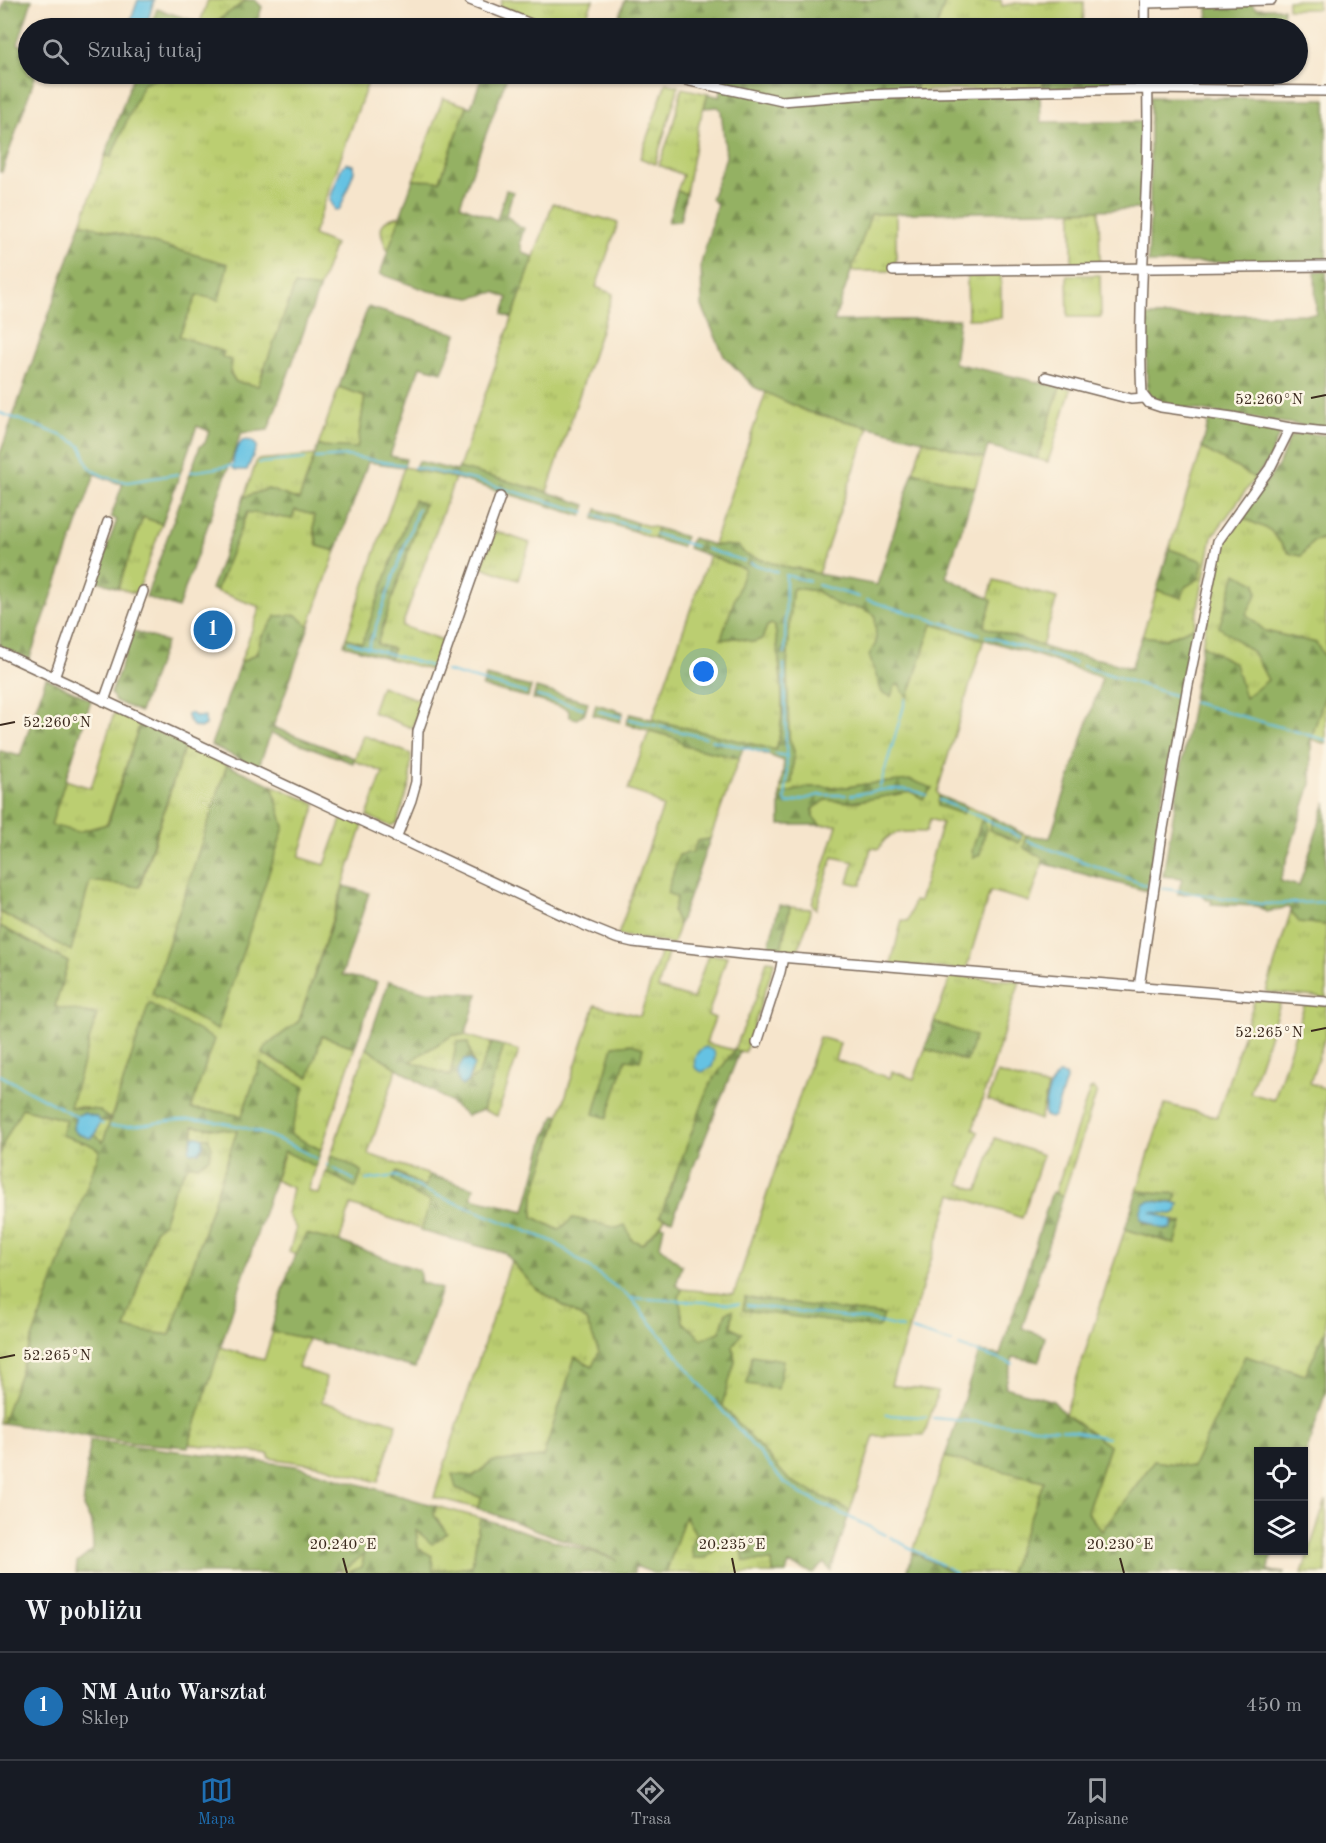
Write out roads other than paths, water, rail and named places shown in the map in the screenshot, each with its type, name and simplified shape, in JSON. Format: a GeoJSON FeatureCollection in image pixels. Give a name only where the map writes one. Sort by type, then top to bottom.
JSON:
{"type":"FeatureCollection","features":[{"type":"Feature","properties":{"kind":"street"},"geometry":{"type":"LineString","coordinates":[[470,0],[516,18]]}},
{"type":"Feature","properties":{"kind":"street"},"geometry":{"type":"LineString","coordinates":[[1145,18],[1145,1],[1271,0]]}},
{"type":"Feature","properties":{"kind":"street"},"geometry":{"type":"LineString","coordinates":[[700,84],[782,101],[857,95],[1148,89],[1326,91]]}},
{"type":"Feature","properties":{"kind":"street"},"geometry":{"type":"LineString","coordinates":[[1144,399],[1141,267],[1146,221],[1148,84]]}},
{"type":"Feature","properties":{"kind":"street"},"geometry":{"type":"LineString","coordinates":[[893,271],[1326,266]]}},
{"type":"Feature","properties":{"kind":"street"},"geometry":{"type":"LineString","coordinates":[[1046,377],[1131,399],[1144,399],[1161,407],[1326,432]]}},
{"type":"Feature","properties":{"kind":"street"},"geometry":{"type":"LineString","coordinates":[[1139,987],[1184,708],[1218,542],[1270,468],[1290,428]]}},
{"type":"Feature","properties":{"kind":"street"},"geometry":{"type":"LineString","coordinates":[[396,838],[416,782],[418,731],[500,497]]}},
{"type":"Feature","properties":{"kind":"street"},"geometry":{"type":"LineString","coordinates":[[54,678],[108,522]]}},
{"type":"Feature","properties":{"kind":"street"},"geometry":{"type":"LineString","coordinates":[[104,701],[143,591]]}},
{"type":"Feature","properties":{"kind":"street"},"geometry":{"type":"LineString","coordinates":[[0,652],[584,926],[620,939],[673,948],[1326,1002]]}},
{"type":"Feature","properties":{"kind":"street"},"geometry":{"type":"LineString","coordinates":[[757,1043],[783,957]]}},
{"type":"Feature","properties":{"kind":"water"},"geometry":{"type":"Polygon","coordinates":[[[138,0],[154,0],[149,18],[132,18],[138,0]]]}},
{"type":"Feature","properties":{"kind":"water"},"geometry":{"type":"Polygon","coordinates":[[[346,163],[353,165],[354,171],[342,204],[339,210],[335,210],[330,199],[341,169],[346,163]]]}},
{"type":"Feature","properties":{"kind":"water"},"geometry":{"type":"Polygon","coordinates":[[[244,440],[252,441],[257,446],[247,470],[236,470],[233,468],[234,457],[244,440]]]}},
{"type":"Feature","properties":{"kind":"water"},"geometry":{"type":"Polygon","coordinates":[[[190,713],[197,717],[205,716],[205,725],[200,728],[193,726],[187,717],[190,713]]]}},
{"type":"Feature","properties":{"kind":"water"},"geometry":{"type":"Polygon","coordinates":[[[706,1047],[714,1051],[715,1057],[712,1067],[702,1072],[696,1069],[695,1059],[697,1053],[706,1047]]]}},
{"type":"Feature","properties":{"kind":"water"},"geometry":{"type":"Polygon","coordinates":[[[464,1060],[470,1060],[474,1065],[467,1082],[462,1086],[457,1073],[464,1060]]]}},
{"type":"Feature","properties":{"kind":"water"},"geometry":{"type":"Polygon","coordinates":[[[1059,1074],[1065,1075],[1066,1080],[1055,1115],[1051,1118],[1045,1116],[1046,1100],[1053,1081],[1059,1074]]]}},
{"type":"Feature","properties":{"kind":"water"},"geometry":{"type":"Polygon","coordinates":[[[83,1113],[96,1117],[100,1121],[95,1135],[90,1138],[78,1134],[73,1129],[76,1116],[83,1113]]]}},
{"type":"Feature","properties":{"kind":"water"},"geometry":{"type":"Polygon","coordinates":[[[193,1137],[203,1138],[203,1146],[199,1152],[191,1153],[189,1149],[193,1137]]]}},
{"type":"Feature","properties":{"kind":"water"},"geometry":{"type":"Polygon","coordinates":[[[1151,1201],[1179,1204],[1177,1212],[1172,1214],[1151,1212],[1173,1220],[1171,1229],[1160,1228],[1141,1219],[1144,1203],[1151,1201]]]}},
{"type":"Feature","properties":{"kind":"waterway"},"geometry":{"type":"LineString","coordinates":[[0,413],[53,432],[79,445],[89,466],[97,473],[107,477],[128,482],[178,474]]}},
{"type":"Feature","properties":{"kind":"waterway"},"geometry":{"type":"LineString","coordinates":[[316,458],[347,456],[404,465]]}},
{"type":"Feature","properties":{"kind":"waterway"},"geometry":{"type":"LineString","coordinates":[[259,463],[306,459]]}},
{"type":"Feature","properties":{"kind":"waterway"},"geometry":{"type":"LineString","coordinates":[[191,472],[236,465]]}},
{"type":"Feature","properties":{"kind":"waterway"},"geometry":{"type":"LineString","coordinates":[[414,467],[474,480],[585,512]]}},
{"type":"Feature","properties":{"kind":"waterway"},"geometry":{"type":"LineString","coordinates":[[368,648],[418,509]]}},
{"type":"Feature","properties":{"kind":"waterway"},"geometry":{"type":"LineString","coordinates":[[595,515],[647,531]]}},
{"type":"Feature","properties":{"kind":"waterway"},"geometry":{"type":"LineString","coordinates":[[655,534],[695,546]]}},
{"type":"Feature","properties":{"kind":"waterway"},"geometry":{"type":"LineString","coordinates":[[706,549],[744,561]]}},
{"type":"Feature","properties":{"kind":"waterway"},"geometry":{"type":"LineString","coordinates":[[750,563],[777,572]]}},
{"type":"Feature","properties":{"kind":"waterway"},"geometry":{"type":"LineString","coordinates":[[785,654],[786,575],[809,581]]}},
{"type":"Feature","properties":{"kind":"waterway"},"geometry":{"type":"LineString","coordinates":[[818,585],[859,597]]}},
{"type":"Feature","properties":{"kind":"waterway"},"geometry":{"type":"LineString","coordinates":[[867,600],[979,634]]}},
{"type":"Feature","properties":{"kind":"waterway"},"geometry":{"type":"LineString","coordinates":[[986,636],[1075,663]]}},
{"type":"Feature","properties":{"kind":"waterway"},"geometry":{"type":"LineString","coordinates":[[349,642],[434,667]]}},
{"type":"Feature","properties":{"kind":"waterway"},"geometry":{"type":"LineString","coordinates":[[784,664],[787,779],[785,799],[787,804],[819,795],[846,795]]}},
{"type":"Feature","properties":{"kind":"waterway"},"geometry":{"type":"LineString","coordinates":[[1083,666],[1179,697]]}},
{"type":"Feature","properties":{"kind":"waterway"},"geometry":{"type":"LineString","coordinates":[[446,671],[526,693]]}},
{"type":"Feature","properties":{"kind":"waterway"},"geometry":{"type":"LineString","coordinates":[[537,696],[583,708]]}},
{"type":"Feature","properties":{"kind":"waterway"},"geometry":{"type":"LineString","coordinates":[[879,790],[906,699]]}},
{"type":"Feature","properties":{"kind":"waterway"},"geometry":{"type":"LineString","coordinates":[[1192,702],[1326,740]]}},
{"type":"Feature","properties":{"kind":"waterway"},"geometry":{"type":"LineString","coordinates":[[598,711],[621,717]]}},
{"type":"Feature","properties":{"kind":"waterway"},"geometry":{"type":"LineString","coordinates":[[629,719],[706,738]]}},
{"type":"Feature","properties":{"kind":"waterway"},"geometry":{"type":"LineString","coordinates":[[711,740],[768,753]]}},
{"type":"Feature","properties":{"kind":"waterway"},"geometry":{"type":"LineString","coordinates":[[775,754],[787,756]]}},
{"type":"Feature","properties":{"kind":"waterway"},"geometry":{"type":"LineString","coordinates":[[851,795],[898,789],[926,795]]}},
{"type":"Feature","properties":{"kind":"waterway"},"geometry":{"type":"LineString","coordinates":[[939,800],[1020,837]]}},
{"type":"Feature","properties":{"kind":"waterway"},"geometry":{"type":"LineString","coordinates":[[1028,841],[1148,886]]}},
{"type":"Feature","properties":{"kind":"waterway"},"geometry":{"type":"LineString","coordinates":[[1161,888],[1261,904],[1326,902]]}},
{"type":"Feature","properties":{"kind":"waterway"},"geometry":{"type":"LineString","coordinates":[[0,1075],[77,1117]]}},
{"type":"Feature","properties":{"kind":"waterway"},"geometry":{"type":"LineString","coordinates":[[111,1126],[180,1120],[216,1121],[268,1135],[317,1159]]}},
{"type":"Feature","properties":{"kind":"waterway"},"geometry":{"type":"LineString","coordinates":[[97,1122],[103,1124]]}},
{"type":"Feature","properties":{"kind":"waterway"},"geometry":{"type":"LineString","coordinates":[[333,1168],[354,1180]]}},
{"type":"Feature","properties":{"kind":"waterway"},"geometry":{"type":"LineString","coordinates":[[366,1180],[396,1176],[426,1191],[554,1242],[631,1298],[714,1401],[784,1482],[801,1494],[886,1535]]}},
{"type":"Feature","properties":{"kind":"waterway"},"geometry":{"type":"LineString","coordinates":[[631,1298],[739,1304]]}},
{"type":"Feature","properties":{"kind":"waterway"},"geometry":{"type":"LineString","coordinates":[[747,1305],[874,1321],[903,1328]]}},
{"type":"Feature","properties":{"kind":"waterway"},"geometry":{"type":"LineString","coordinates":[[912,1330],[952,1343]]}},
{"type":"Feature","properties":{"kind":"waterway"},"geometry":{"type":"LineString","coordinates":[[959,1346],[1013,1364]]}},
{"type":"Feature","properties":{"kind":"waterway"},"geometry":{"type":"LineString","coordinates":[[886,1415],[926,1417]]}},
{"type":"Feature","properties":{"kind":"waterway"},"geometry":{"type":"LineString","coordinates":[[933,1418],[1057,1429]]}},
{"type":"Feature","properties":{"kind":"waterway"},"geometry":{"type":"LineString","coordinates":[[1062,1429],[1108,1438]]}},
{"type":"Feature","properties":{"kind":"waterway"},"geometry":{"type":"LineString","coordinates":[[890,1537],[942,1565]]}},
{"type":"Feature","properties":{"kind":"waterway"},"geometry":{"type":"LineString","coordinates":[[946,1567],[956,1573]]}},
{"type":"Feature","properties":{"kind":"place","name":"NM Auto Warsztat"},"geometry":{"type":"Point","coordinates":[213,630]}}]}
